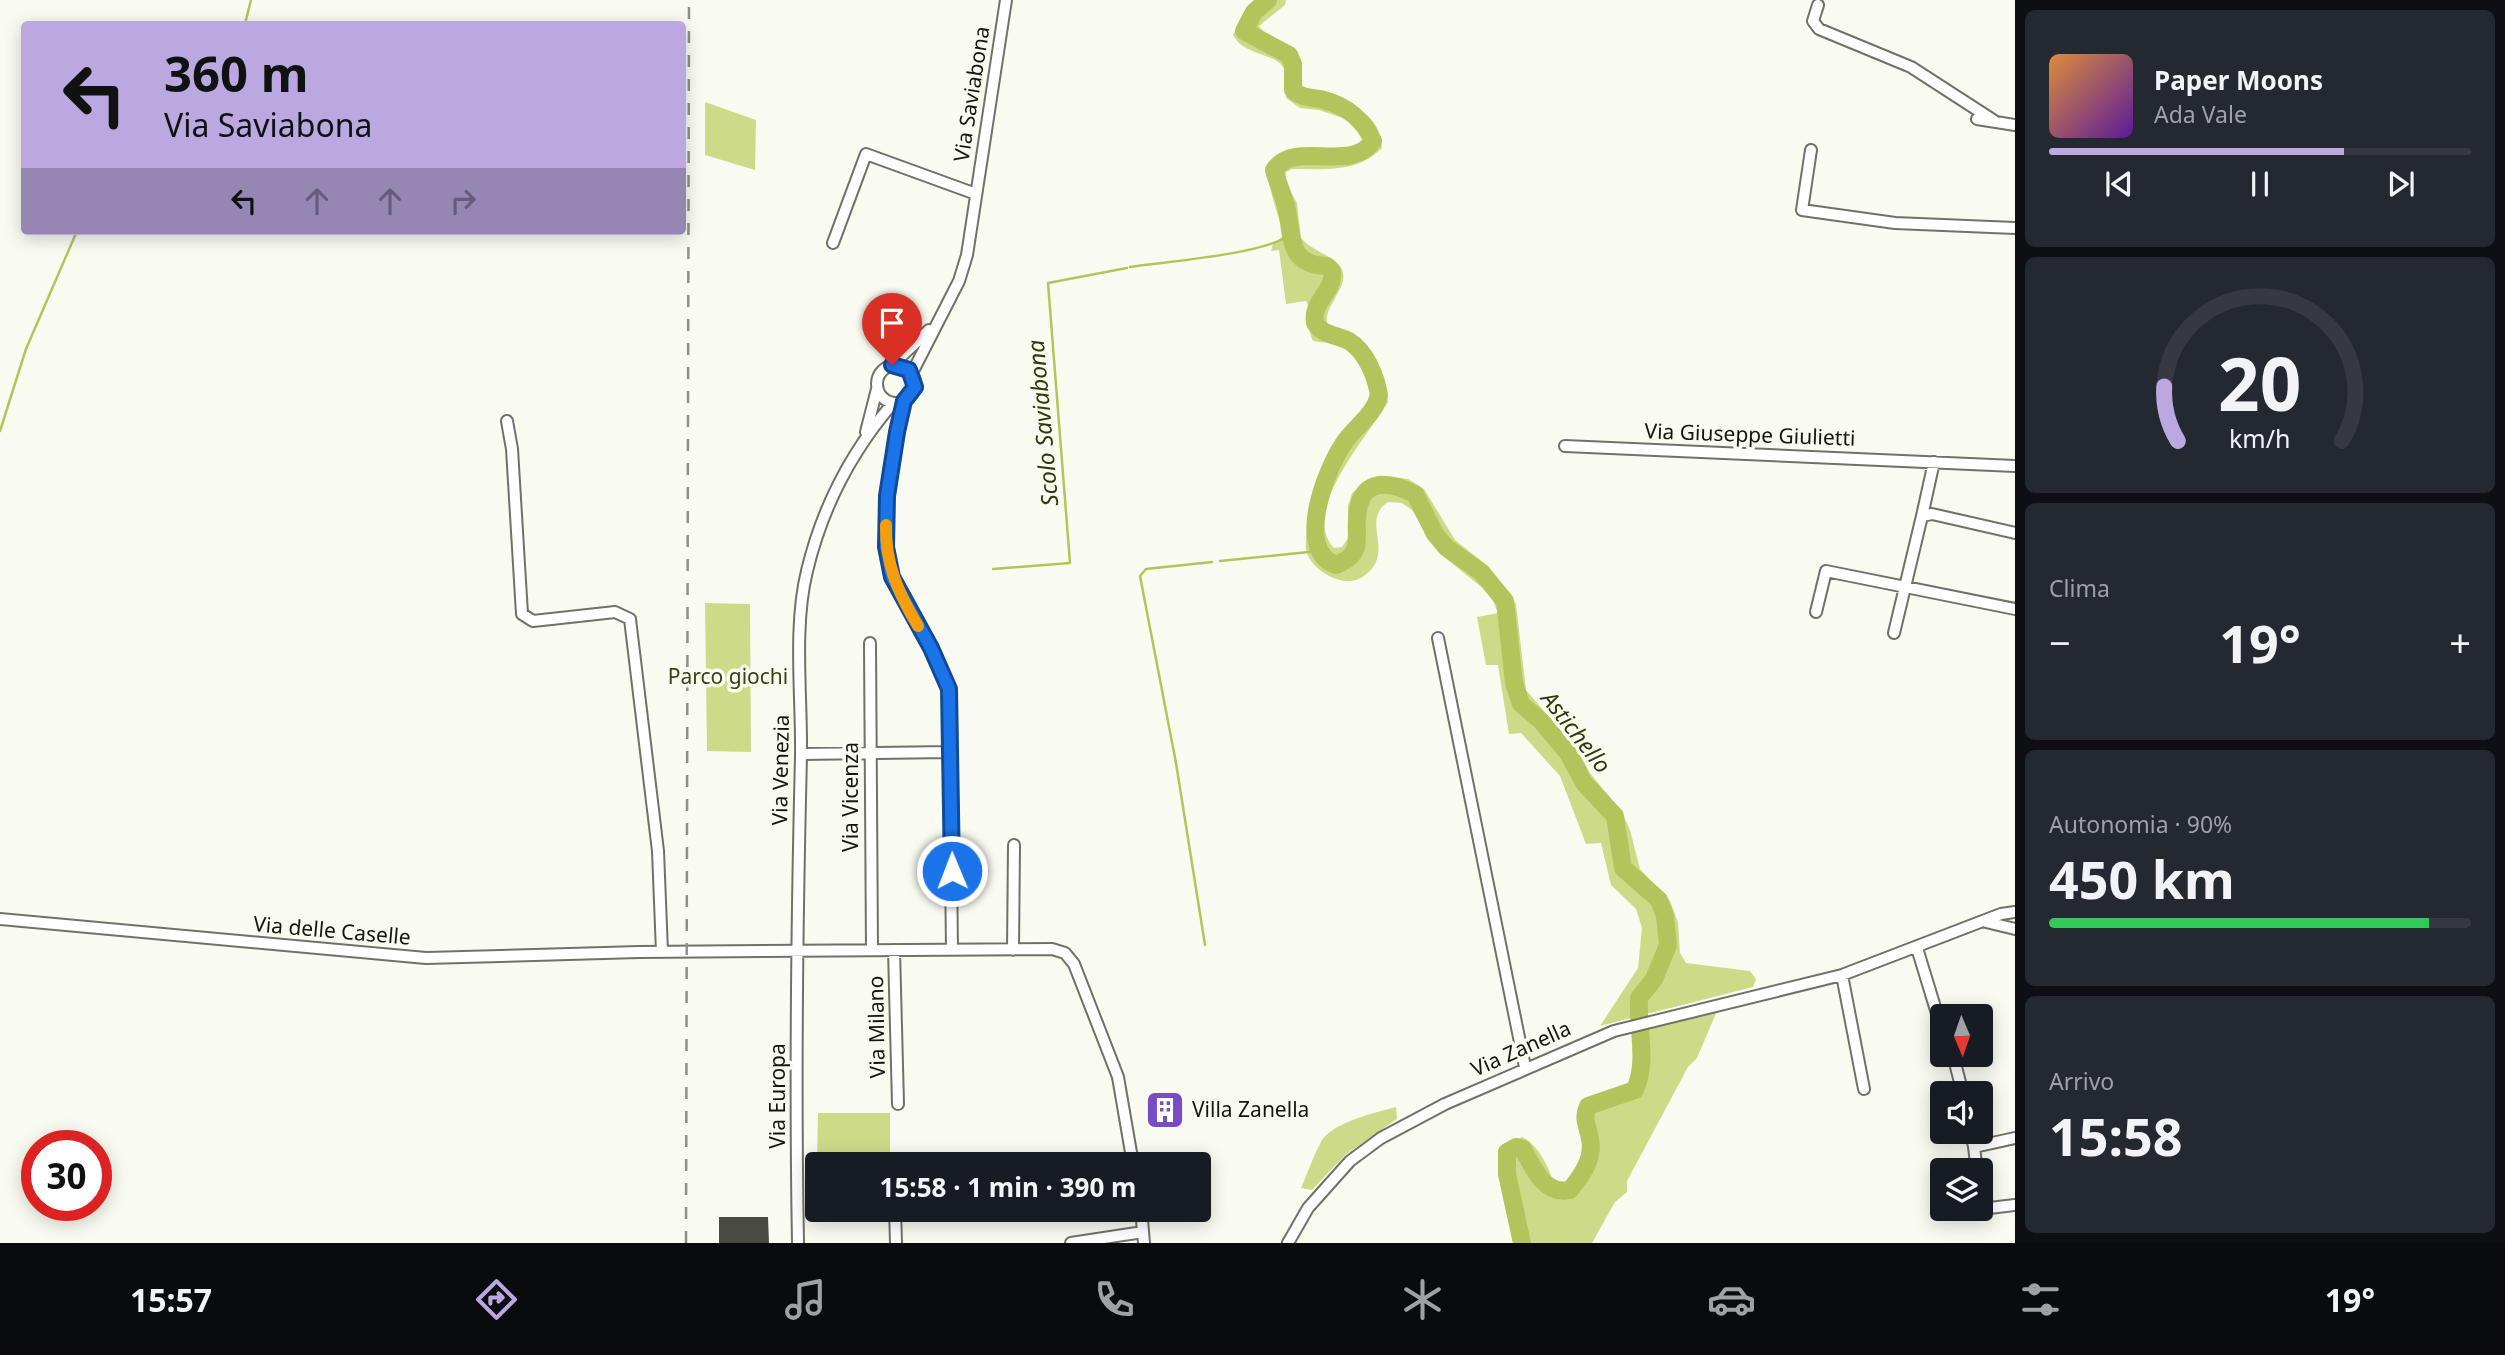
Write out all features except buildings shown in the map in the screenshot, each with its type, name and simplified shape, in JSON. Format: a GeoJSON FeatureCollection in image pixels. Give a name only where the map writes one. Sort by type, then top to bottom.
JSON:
{"type":"FeatureCollection","features":[{"type":"Feature","properties":{"kind":"street","name":"Via Saviabona"},"geometry":{"type":"LineString","coordinates":[[912,373],[958,281],[967,255],[1006,0]]}},
{"type":"Feature","properties":{"kind":"street"},"geometry":{"type":"LineString","coordinates":[[1818,5],[1813,21],[1819,29],[1911,67],[1950,96],[1996,122]]}},
{"type":"Feature","properties":{"kind":"street"},"geometry":{"type":"LineString","coordinates":[[1977,118],[2015,125]]}},
{"type":"Feature","properties":{"kind":"street"},"geometry":{"type":"LineString","coordinates":[[1811,150],[1802,210],[1895,223],[2015,228]]}},
{"type":"Feature","properties":{"kind":"street","name":"Via Saviabona"},"geometry":{"type":"LineString","coordinates":[[833,243],[866,154],[976,194]]}},
{"type":"Feature","properties":{"kind":"street"},"geometry":{"type":"LineString","coordinates":[[899,402],[883,398],[877,389],[881,371],[892,365],[936,323]]}},
{"type":"Feature","properties":{"kind":"street"},"geometry":{"type":"LineString","coordinates":[[892,365],[901,365],[912,373],[915,387],[899,402],[887,496],[886,547],[892,577],[937,659],[949,689],[952,950],[1052,949],[1065,953],[1074,964],[1118,1077],[1131,1152]]}},
{"type":"Feature","properties":{"kind":"street","name":"Via Venezia"},"geometry":{"type":"LineString","coordinates":[[796,950],[801,634],[806,574],[820,523],[866,435],[877,389]]}},
{"type":"Feature","properties":{"kind":"street","name":"Via Venezia"},"geometry":{"type":"LineString","coordinates":[[866,435],[899,402]]}},
{"type":"Feature","properties":{"kind":"street"},"geometry":{"type":"LineString","coordinates":[[507,421],[512,449],[522,614],[533,621],[615,612],[631,620],[658,851],[662,952]]}},
{"type":"Feature","properties":{"kind":"street","name":"Via Giuseppe Giulietti"},"geometry":{"type":"LineString","coordinates":[[1565,446],[2015,466]]}},
{"type":"Feature","properties":{"kind":"street"},"geometry":{"type":"LineString","coordinates":[[1894,633],[1934,463]]}},
{"type":"Feature","properties":{"kind":"street"},"geometry":{"type":"LineString","coordinates":[[1922,516],[1932,514],[2015,534]]}},
{"type":"Feature","properties":{"kind":"street"},"geometry":{"type":"LineString","coordinates":[[1816,612],[1826,571],[2015,609]]}},
{"type":"Feature","properties":{"kind":"street"},"geometry":{"type":"LineString","coordinates":[[1438,638],[1525,1067]]}},
{"type":"Feature","properties":{"kind":"street","name":"Via Vicenza"},"geometry":{"type":"LineString","coordinates":[[870,643],[872,950]]}},
{"type":"Feature","properties":{"kind":"street"},"geometry":{"type":"LineString","coordinates":[[801,754],[950,752]]}},
{"type":"Feature","properties":{"kind":"street"},"geometry":{"type":"LineString","coordinates":[[1013,845],[1013,950]]}},
{"type":"Feature","properties":{"kind":"street","name":"Via Zanella"},"geometry":{"type":"LineString","coordinates":[[1289,1243],[1308,1208],[1350,1161],[1381,1138],[1445,1104],[1525,1067],[1614,1031],[1655,1019],[1842,975],[2001,914],[2015,912]]}},
{"type":"Feature","properties":{"kind":"street","name":"Via delle Caselle"},"geometry":{"type":"LineString","coordinates":[[0,919],[389,957],[498,958],[662,952],[952,950]]}},
{"type":"Feature","properties":{"kind":"street"},"geometry":{"type":"LineString","coordinates":[[1983,922],[1992,921],[2015,929]]}},
{"type":"Feature","properties":{"kind":"street"},"geometry":{"type":"LineString","coordinates":[[1917,948],[1934,1004]]}},
{"type":"Feature","properties":{"kind":"street","name":"Via Europa"},"geometry":{"type":"LineString","coordinates":[[796,950],[798,1243]]}},
{"type":"Feature","properties":{"kind":"street","name":"Via Milano"},"geometry":{"type":"LineString","coordinates":[[894,950],[898,1104]]}},
{"type":"Feature","properties":{"kind":"street"},"geometry":{"type":"LineString","coordinates":[[1842,975],[1864,1089]]}},
{"type":"Feature","properties":{"kind":"street"},"geometry":{"type":"LineString","coordinates":[[1974,1147],[2015,1138]]}},
{"type":"Feature","properties":{"kind":"street"},"geometry":{"type":"LineString","coordinates":[[1973,1144],[1975,1158]]}},
{"type":"Feature","properties":{"kind":"street"},"geometry":{"type":"LineString","coordinates":[[1993,1208],[2015,1205]]}},
{"type":"Feature","properties":{"kind":"street"},"geometry":{"type":"LineString","coordinates":[[895,1222],[896,1243]]}},
{"type":"Feature","properties":{"kind":"street"},"geometry":{"type":"LineString","coordinates":[[1071,1243],[1143,1238]]}},
{"type":"Feature","properties":{"kind":"green space"},"geometry":{"type":"Polygon","coordinates":[[[1258,0],[1286,0],[1285,5],[1259,26],[1298,52],[1302,87],[1342,100],[1365,113],[1380,134],[1382,148],[1373,156],[1352,166],[1292,169],[1286,172],[1286,183],[1297,203],[1301,238],[1337,263],[1342,270],[1342,285],[1327,315],[1327,323],[1357,338],[1371,351],[1383,375],[1388,402],[1353,453],[1331,494],[1325,514],[1325,532],[1334,548],[1342,547],[1348,538],[1348,506],[1352,493],[1368,480],[1384,476],[1408,479],[1424,489],[1455,540],[1489,567],[1516,604],[1526,690],[1579,752],[1590,773],[1621,811],[1630,830],[1640,869],[1670,901],[1678,922],[1680,953],[1686,963],[1750,971],[1756,979],[1753,987],[1600,1026],[1638,968],[1642,928],[1636,909],[1611,885],[1601,843],[1586,844],[1560,776],[1521,733],[1509,734],[1498,665],[1486,665],[1477,617],[1498,613],[1490,594],[1438,552],[1412,510],[1402,503],[1388,502],[1380,510],[1376,527],[1378,557],[1373,567],[1360,579],[1338,580],[1321,571],[1309,557],[1306,549],[1308,525],[1329,460],[1340,437],[1369,410],[1374,398],[1365,374],[1349,352],[1335,344],[1313,341],[1306,301],[1286,304],[1279,250],[1271,251],[1273,244],[1284,235],[1271,190],[1270,171],[1272,159],[1358,153],[1365,148],[1368,138],[1354,122],[1319,110],[1300,108],[1286,98],[1286,76],[1280,64],[1238,42],[1233,35],[1243,16],[1258,0]]]}},
{"type":"Feature","properties":{"kind":"green space"},"geometry":{"type":"Polygon","coordinates":[[[705,102],[756,120],[755,170],[705,155],[705,102]]]}},
{"type":"Feature","properties":{"kind":"green space","name":"Parco giochi"},"geometry":{"type":"Polygon","coordinates":[[[705,603],[750,604],[751,752],[707,751],[705,603]]]}},
{"type":"Feature","properties":{"kind":"green space"},"geometry":{"type":"Polygon","coordinates":[[[1717,1011],[1697,1058],[1688,1067],[1627,1181],[1627,1192],[1615,1202],[1592,1243],[1514,1243],[1501,1164],[1510,1143],[1522,1137],[1533,1145],[1554,1184],[1566,1188],[1578,1167],[1583,1149],[1581,1107],[1591,1098],[1617,1091],[1630,1079],[1633,1062],[1632,1031],[1717,1011]]]}},
{"type":"Feature","properties":{"kind":"green space"},"geometry":{"type":"Polygon","coordinates":[[[1396,1107],[1397,1119],[1345,1155],[1312,1190],[1301,1188],[1318,1147],[1326,1135],[1355,1119],[1396,1107]]]}},
{"type":"Feature","properties":{"kind":"green space"},"geometry":{"type":"Polygon","coordinates":[[[818,1113],[890,1113],[890,1152],[817,1152],[818,1113]]]}},
{"type":"Feature","properties":{"kind":"waterway"},"geometry":{"type":"LineString","coordinates":[[246,21],[251,0]]}},
{"type":"Feature","properties":{"kind":"waterway","name":"Astichello"},"geometry":{"type":"LineString","coordinates":[[1268,0],[1254,12],[1244,31],[1289,55],[1293,64],[1293,90],[1300,95],[1324,100],[1347,110],[1365,127],[1373,141],[1363,150],[1351,155],[1295,157],[1283,161],[1274,170],[1298,254],[1304,260],[1327,266],[1332,271],[1330,285],[1316,309],[1315,323],[1326,332],[1355,345],[1373,373],[1379,395],[1369,415],[1344,443],[1329,471],[1317,508],[1317,543],[1324,557],[1336,565],[1351,556],[1355,550],[1359,506],[1368,490],[1384,485],[1415,494],[1435,534],[1447,548],[1481,572],[1505,601],[1514,683],[1521,704],[1541,721],[1568,753],[1584,783],[1615,816],[1623,868],[1659,900],[1665,916],[1668,945],[1654,979],[1639,998],[1639,1079],[1635,1090],[1588,1106],[1585,1119],[1591,1146],[1586,1166],[1579,1179],[1570,1190],[1553,1189],[1541,1179],[1523,1149],[1516,1147],[1507,1152],[1507,1174],[1522,1243]]}},
{"type":"Feature","properties":{"kind":"waterway"},"geometry":{"type":"LineString","coordinates":[[0,431],[26,349],[75,235]]}},
{"type":"Feature","properties":{"kind":"waterway","name":"Scolo Saviabona"},"geometry":{"type":"LineString","coordinates":[[1130,267],[1235,253],[1275,243],[1289,236]]}},
{"type":"Feature","properties":{"kind":"waterway","name":"Scolo Saviabona"},"geometry":{"type":"LineString","coordinates":[[993,569],[1070,563],[1048,283],[1127,268]]}},
{"type":"Feature","properties":{"kind":"waterway"},"geometry":{"type":"LineString","coordinates":[[1220,561],[1318,551]]}},
{"type":"Feature","properties":{"kind":"waterway"},"geometry":{"type":"LineString","coordinates":[[1205,945],[1176,763],[1140,576],[1146,569],[1212,562]]}},
{"type":"Feature","properties":{"kind":"railway"},"geometry":{"type":"LineString","coordinates":[[686,1243],[689,0]]}},
{"type":"Feature","properties":{"kind":"slow traffic"},"geometry":{"type":"LineString","coordinates":[[886,525],[886,547],[892,577],[918,626]]}},
{"type":"Feature","properties":{"kind":"place","name":"Villa Zanella"},"geometry":{"type":"Point","coordinates":[1165,1110]}},
{"type":"Feature","properties":{"kind":"route"},"geometry":{"type":"LineString","coordinates":[[892,365],[901,365],[909,370],[914,377],[915,387],[913,393],[904,401],[897,432],[887,496],[886,547],[892,577],[943,671],[949,689],[952,871]]}}]}
